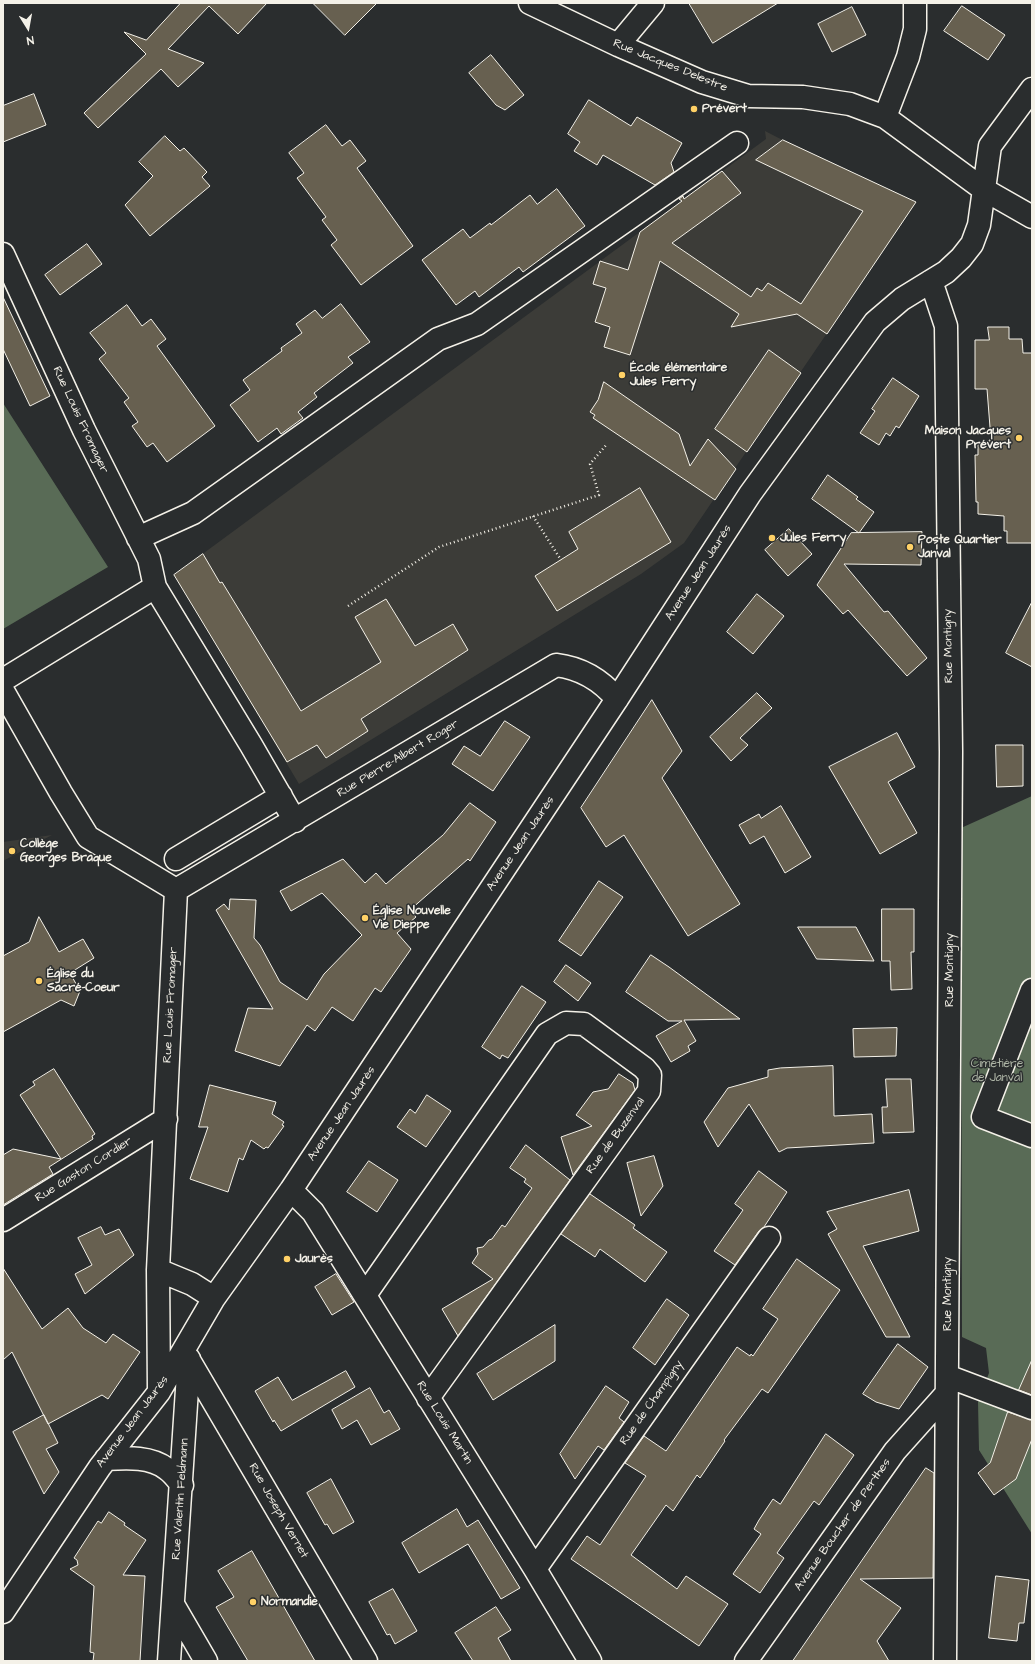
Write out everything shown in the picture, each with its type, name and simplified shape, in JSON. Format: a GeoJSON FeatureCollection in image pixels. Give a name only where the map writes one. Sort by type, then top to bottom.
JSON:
{"type":"FeatureCollection","features":[{"type":"Feature","properties":{"kind":"street","name":"Rue Jacques Delestre"},"geometry":{"type":"LineString","coordinates":[[530,3],[618,45],[702,82],[748,96],[803,97],[850,104],[885,117],[983,189],[1032,218]]}},
{"type":"Feature","properties":{"kind":"street"},"geometry":{"type":"LineString","coordinates":[[618,45],[653,3]]}},
{"type":"Feature","properties":{"kind":"street"},"geometry":{"type":"LineString","coordinates":[[885,117],[910,50],[915,29],[915,3]]}},
{"type":"Feature","properties":{"kind":"street","name":"Avenue Jean Jaurès"},"geometry":{"type":"LineString","coordinates":[[3,1612],[53,1539],[80,1495],[106,1459],[159,1392],[214,1298],[291,1190],[618,699],[750,494],[875,322],[902,299],[951,267],[972,244],[980,225],[983,189],[990,146],[1032,89]]}},
{"type":"Feature","properties":{"kind":"street"},"geometry":{"type":"LineString","coordinates":[[138,538],[193,513],[438,339],[477,324],[738,143]]}},
{"type":"Feature","properties":{"kind":"street","name":"Rue Louis Fromager"},"geometry":{"type":"LineString","coordinates":[[3,254],[84,430],[149,560],[155,587],[281,796],[295,822]]}},
{"type":"Feature","properties":{"kind":"street","name":"Rue Montigny"},"geometry":{"type":"LineString","coordinates":[[931,281],[946,326],[951,752],[945,1661]]}},
{"type":"Feature","properties":{"kind":"street"},"geometry":{"type":"LineString","coordinates":[[3,680],[155,587]]}},
{"type":"Feature","properties":{"kind":"street","name":"Rue Pierre-Albert Roger"},"geometry":{"type":"LineString","coordinates":[[176,890],[295,822],[367,776],[556,665],[573,667],[608,688],[618,699]]}},
{"type":"Feature","properties":{"kind":"street"},"geometry":{"type":"LineString","coordinates":[[3,691],[57,787],[88,837],[176,890]]}},
{"type":"Feature","properties":{"kind":"street"},"geometry":{"type":"LineString","coordinates":[[176,859],[281,796]]}},
{"type":"Feature","properties":{"kind":"street","name":"Rue Louis Fromager"},"geometry":{"type":"LineString","coordinates":[[159,1392],[158,1270],[176,890]]}},
{"type":"Feature","properties":{"kind":"street"},"geometry":{"type":"LineString","coordinates":[[1032,990],[983,1117],[1032,1136]]}},
{"type":"Feature","properties":{"kind":"street","name":"Rue de Buzenval"},"geometry":{"type":"LineString","coordinates":[[365,1295],[547,1034],[566,1023],[584,1024],[644,1068],[650,1075],[649,1091],[428,1398]]}},
{"type":"Feature","properties":{"kind":"street","name":"Rue Gaston Cordier"},"geometry":{"type":"LineString","coordinates":[[3,1220],[166,1119]]}},
{"type":"Feature","properties":{"kind":"street","name":"Rue Louis Martin"},"geometry":{"type":"LineString","coordinates":[[291,1190],[313,1212],[535,1569],[590,1661]]}},
{"type":"Feature","properties":{"kind":"street","name":"Rue de Champigny"},"geometry":{"type":"LineString","coordinates":[[535,1569],[769,1238]]}},
{"type":"Feature","properties":{"kind":"street"},"geometry":{"type":"LineString","coordinates":[[158,1270],[192,1284],[214,1298]]}},
{"type":"Feature","properties":{"kind":"street","name":"Rue Valentin Feldmann"},"geometry":{"type":"LineString","coordinates":[[169,1661],[174,1606],[191,1336]]}},
{"type":"Feature","properties":{"kind":"street","name":"Rue Joseph Vernet"},"geometry":{"type":"LineString","coordinates":[[189,1360],[366,1661]]}},
{"type":"Feature","properties":{"kind":"street"},"geometry":{"type":"LineString","coordinates":[[946,1385],[1032,1408]]}},
{"type":"Feature","properties":{"kind":"street","name":"Avenue Boucher de Perthes"},"geometry":{"type":"LineString","coordinates":[[746,1661],[895,1451],[946,1385]]}},
{"type":"Feature","properties":{"kind":"street"},"geometry":{"type":"LineString","coordinates":[[106,1459],[129,1458],[157,1463],[167,1469],[182,1485]]}},
{"type":"Feature","properties":{"kind":"street"},"geometry":{"type":"LineString","coordinates":[[174,1606],[206,1661]]}},
{"type":"Feature","properties":{"kind":"path"},"geometry":{"type":"LineString","coordinates":[[348,606],[438,547],[600,495],[590,464],[607,444]]}},
{"type":"Feature","properties":{"kind":"path"},"geometry":{"type":"LineString","coordinates":[[533,516],[561,560]]}},
{"type":"Feature","properties":{"kind":"shaded area","name":"École élémentaire Jules Ferry"},"geometry":{"type":"Polygon","coordinates":[[[765,131],[913,207],[684,543],[641,574],[299,784],[174,575],[766,139],[765,131]]]}},
{"type":"Feature","properties":{"kind":"shaded area","name":"Collège Georges Braque"},"geometry":{"type":"Polygon","coordinates":[[[52,835],[3,861],[3,842],[52,835]]]}},
{"type":"Feature","properties":{"kind":"green space"},"geometry":{"type":"Polygon","coordinates":[[[3,403],[108,567],[3,629],[3,403]]]}},
{"type":"Feature","properties":{"kind":"green space","name":"Cimetière de Janval"},"geometry":{"type":"Polygon","coordinates":[[[1032,796],[1032,1534],[979,1450],[978,1402],[989,1373],[986,1348],[962,1337],[961,828],[1032,796]]]}},
{"type":"Feature","properties":{"kind":"building"},"geometry":{"type":"Polygon","coordinates":[[[181,3],[267,3],[238,34],[209,6],[168,49],[204,63],[178,87],[161,69],[98,128],[84,113],[146,54],[124,32],[146,40],[181,3]]]}},
{"type":"Feature","properties":{"kind":"building"},"geometry":{"type":"Polygon","coordinates":[[[313,3],[377,3],[345,35],[313,3]]]}},
{"type":"Feature","properties":{"kind":"building"},"geometry":{"type":"Polygon","coordinates":[[[689,3],[778,3],[713,43],[689,3]]]}},
{"type":"Feature","properties":{"kind":"building"},"geometry":{"type":"Polygon","coordinates":[[[962,6],[1005,35],[988,60],[944,31],[962,6]]]}},
{"type":"Feature","properties":{"kind":"building"},"geometry":{"type":"Polygon","coordinates":[[[852,7],[866,35],[832,52],[818,24],[852,7]]]}},
{"type":"Feature","properties":{"kind":"building"},"geometry":{"type":"Polygon","coordinates":[[[491,55],[524,95],[505,110],[496,105],[469,73],[491,55]]]}},
{"type":"Feature","properties":{"kind":"building"},"geometry":{"type":"Polygon","coordinates":[[[34,94],[46,125],[3,142],[3,106],[34,94]]]}},
{"type":"Feature","properties":{"kind":"building"},"geometry":{"type":"Polygon","coordinates":[[[589,100],[631,126],[637,117],[682,143],[671,163],[674,172],[655,185],[603,155],[597,165],[574,151],[580,142],[568,134],[589,100]]]}},
{"type":"Feature","properties":{"kind":"building"},"geometry":{"type":"Polygon","coordinates":[[[326,125],[342,146],[350,140],[366,161],[357,168],[413,246],[361,285],[331,245],[337,240],[322,220],[326,217],[297,178],[304,173],[289,153],[326,125]]]}},
{"type":"Feature","properties":{"kind":"building"},"geometry":{"type":"Polygon","coordinates":[[[165,136],[180,151],[184,148],[207,172],[202,177],[210,186],[150,236],[125,205],[153,176],[139,162],[165,136]]]}},
{"type":"Feature","properties":{"kind":"building"},"geometry":{"type":"Polygon","coordinates":[[[783,140],[916,202],[827,334],[797,314],[731,327],[739,314],[660,261],[630,355],[604,347],[610,327],[595,322],[606,288],[593,284],[600,261],[628,270],[640,232],[682,201],[679,199],[683,196],[684,199],[722,171],[741,193],[672,243],[751,297],[757,288],[762,291],[768,283],[801,304],[863,211],[756,160],[783,140]]]}},
{"type":"Feature","properties":{"kind":"building"},"geometry":{"type":"Polygon","coordinates":[[[557,189],[585,226],[523,272],[519,267],[479,297],[475,291],[456,305],[422,260],[463,229],[470,238],[490,223],[491,225],[530,195],[537,204],[557,189]]]}},
{"type":"Feature","properties":{"kind":"building"},"geometry":{"type":"Polygon","coordinates":[[[87,244],[102,264],[60,295],[45,275],[87,244]]]}},
{"type":"Feature","properties":{"kind":"building"},"geometry":{"type":"Polygon","coordinates":[[[3,297],[50,396],[30,406],[3,349],[3,297]]]}},
{"type":"Feature","properties":{"kind":"building"},"geometry":{"type":"Polygon","coordinates":[[[341,304],[370,342],[348,357],[353,363],[314,393],[317,397],[298,412],[303,418],[281,434],[277,428],[258,442],[230,405],[250,390],[243,380],[282,351],[281,348],[302,333],[296,324],[315,310],[322,318],[341,304]]]}},
{"type":"Feature","properties":{"kind":"building"},"geometry":{"type":"Polygon","coordinates":[[[127,305],[142,326],[151,319],[166,339],[157,346],[215,426],[167,462],[153,443],[147,447],[132,426],[138,422],[124,402],[129,398],[99,359],[106,353],[90,333],[127,305]]]}},
{"type":"Feature","properties":{"kind":"building","name":"Maison Jacques Prévert"},"geometry":{"type":"Polygon","coordinates":[[[988,327],[1009,327],[1009,339],[1022,339],[1023,353],[1032,353],[1032,543],[1007,543],[1007,531],[1004,531],[1004,516],[978,514],[978,502],[976,502],[975,455],[978,455],[978,444],[989,443],[989,440],[991,440],[987,389],[975,389],[975,340],[989,340],[988,327]]]}},
{"type":"Feature","properties":{"kind":"building"},"geometry":{"type":"Polygon","coordinates":[[[769,350],[801,373],[747,452],[715,429],[769,350]]]}},
{"type":"Feature","properties":{"kind":"building"},"geometry":{"type":"Polygon","coordinates":[[[893,378],[919,396],[899,428],[896,426],[890,436],[886,433],[879,445],[860,433],[875,411],[872,409],[893,378]]]}},
{"type":"Feature","properties":{"kind":"building"},"geometry":{"type":"Polygon","coordinates":[[[604,382],[679,434],[690,466],[708,439],[736,469],[715,500],[593,418],[595,415],[590,412],[598,400],[604,382]]]}},
{"type":"Feature","properties":{"kind":"building"},"geometry":{"type":"Polygon","coordinates":[[[828,475],[858,497],[856,499],[874,512],[859,533],[812,499],[828,475]]]}},
{"type":"Feature","properties":{"kind":"building"},"geometry":{"type":"Polygon","coordinates":[[[640,488],[671,542],[557,611],[535,576],[578,549],[569,532],[640,488]]]}},
{"type":"Feature","properties":{"kind":"building"},"geometry":{"type":"Polygon","coordinates":[[[789,529],[812,554],[788,576],[765,550],[789,529]]]}},
{"type":"Feature","properties":{"kind":"building"},"geometry":{"type":"Polygon","coordinates":[[[922,532],[921,565],[844,564],[884,612],[888,611],[927,658],[907,676],[848,610],[843,614],[817,585],[851,533],[922,532]]]}},
{"type":"Feature","properties":{"kind":"building"},"geometry":{"type":"Polygon","coordinates":[[[203,554],[220,583],[222,582],[301,711],[381,662],[355,617],[386,599],[415,646],[453,624],[468,650],[361,719],[368,731],[326,758],[317,745],[287,762],[174,575],[203,554]]]}},
{"type":"Feature","properties":{"kind":"building"},"geometry":{"type":"Polygon","coordinates":[[[757,594],[784,616],[753,654],[727,632],[757,594]]]}},
{"type":"Feature","properties":{"kind":"building"},"geometry":{"type":"Polygon","coordinates":[[[1032,602],[1032,667],[1006,653],[1032,602]]]}},
{"type":"Feature","properties":{"kind":"building"},"geometry":{"type":"Polygon","coordinates":[[[757,693],[772,708],[740,738],[748,745],[731,761],[710,737],[757,693]]]}},
{"type":"Feature","properties":{"kind":"building"},"geometry":{"type":"Polygon","coordinates":[[[652,700],[682,751],[662,778],[740,904],[688,936],[624,835],[606,847],[581,808],[652,700]]]}},
{"type":"Feature","properties":{"kind":"building"},"geometry":{"type":"Polygon","coordinates":[[[505,721],[530,737],[493,791],[452,764],[464,746],[480,756],[505,721]]]}},
{"type":"Feature","properties":{"kind":"building"},"geometry":{"type":"Polygon","coordinates":[[[897,733],[915,767],[888,782],[917,833],[880,854],[829,767],[897,733]]]}},
{"type":"Feature","properties":{"kind":"building"},"geometry":{"type":"Polygon","coordinates":[[[996,745],[1023,745],[1023,786],[997,787],[996,745]]]}},
{"type":"Feature","properties":{"kind":"building"},"geometry":{"type":"Polygon","coordinates":[[[470,803],[496,822],[470,861],[468,859],[410,910],[416,917],[397,933],[411,949],[381,992],[375,988],[353,1021],[332,1007],[315,1031],[307,1025],[280,1066],[235,1051],[248,1008],[273,1009],[216,910],[224,904],[229,910],[230,899],[256,900],[254,938],[260,945],[280,982],[307,1000],[324,974],[362,935],[322,893],[291,911],[280,891],[343,859],[365,883],[376,873],[386,884],[443,835],[470,803]]]}},
{"type":"Feature","properties":{"kind":"building"},"geometry":{"type":"Polygon","coordinates":[[[781,806],[811,857],[785,873],[764,836],[750,844],[739,825],[759,814],[761,818],[781,806]]]}},
{"type":"Feature","properties":{"kind":"building"},"geometry":{"type":"Polygon","coordinates":[[[599,881],[623,897],[581,956],[559,941],[599,881]]]}},
{"type":"Feature","properties":{"kind":"building"},"geometry":{"type":"Polygon","coordinates":[[[882,909],[914,909],[914,952],[911,952],[912,989],[891,990],[890,961],[882,961],[882,909]]]}},
{"type":"Feature","properties":{"kind":"building","name":"Église du Sacré-Coeur"},"geometry":{"type":"Polygon","coordinates":[[[39,917],[59,952],[83,939],[94,958],[70,973],[80,991],[74,1006],[61,1000],[3,1032],[3,956],[29,942],[39,917]]]}},
{"type":"Feature","properties":{"kind":"building"},"geometry":{"type":"Polygon","coordinates":[[[798,927],[856,927],[874,961],[817,959],[798,927]]]}},
{"type":"Feature","properties":{"kind":"building"},"geometry":{"type":"Polygon","coordinates":[[[651,955],[740,1019],[684,1020],[696,1041],[688,1046],[690,1051],[671,1062],[656,1036],[682,1021],[668,1021],[626,992],[651,955]]]}},
{"type":"Feature","properties":{"kind":"building"},"geometry":{"type":"Polygon","coordinates":[[[566,965],[591,983],[578,1001],[554,982],[566,965]]]}},
{"type":"Feature","properties":{"kind":"building"},"geometry":{"type":"Polygon","coordinates":[[[522,986],[546,1002],[508,1058],[502,1055],[500,1059],[482,1047],[522,986]]]}},
{"type":"Feature","properties":{"kind":"building"},"geometry":{"type":"Polygon","coordinates":[[[897,1028],[896,1056],[854,1057],[853,1029],[897,1028]]]}},
{"type":"Feature","properties":{"kind":"building"},"geometry":{"type":"Polygon","coordinates":[[[833,1066],[834,1116],[872,1114],[874,1143],[787,1148],[779,1152],[749,1104],[718,1147],[704,1122],[728,1088],[768,1077],[768,1070],[780,1068],[833,1066]]]}},
{"type":"Feature","properties":{"kind":"building"},"geometry":{"type":"Polygon","coordinates":[[[54,1069],[95,1134],[92,1136],[93,1139],[49,1167],[53,1174],[3,1205],[3,1155],[13,1149],[61,1159],[20,1095],[35,1085],[33,1082],[54,1069]]]}},
{"type":"Feature","properties":{"kind":"building"},"geometry":{"type":"Polygon","coordinates":[[[619,1074],[633,1083],[635,1090],[573,1175],[561,1137],[592,1126],[576,1115],[593,1092],[608,1089],[619,1074]]]}},
{"type":"Feature","properties":{"kind":"building"},"geometry":{"type":"Polygon","coordinates":[[[886,1079],[911,1079],[914,1132],[883,1133],[882,1107],[887,1107],[886,1079]]]}},
{"type":"Feature","properties":{"kind":"building"},"geometry":{"type":"Polygon","coordinates":[[[210,1085],[276,1102],[272,1114],[284,1122],[282,1125],[284,1126],[268,1148],[266,1147],[264,1149],[251,1140],[243,1160],[239,1158],[228,1192],[190,1179],[208,1127],[199,1127],[210,1085]]]}},
{"type":"Feature","properties":{"kind":"building"},"geometry":{"type":"Polygon","coordinates":[[[427,1095],[451,1111],[426,1147],[397,1127],[410,1109],[415,1113],[427,1095]]]}},
{"type":"Feature","properties":{"kind":"building"},"geometry":{"type":"Polygon","coordinates":[[[526,1145],[570,1180],[458,1336],[442,1309],[493,1279],[472,1263],[478,1254],[477,1248],[483,1247],[489,1240],[492,1239],[502,1225],[505,1227],[532,1188],[524,1182],[526,1179],[510,1168],[526,1145]]]}},
{"type":"Feature","properties":{"kind":"building"},"geometry":{"type":"Polygon","coordinates":[[[654,1156],[663,1186],[641,1216],[627,1163],[654,1156]]]}},
{"type":"Feature","properties":{"kind":"building"},"geometry":{"type":"Polygon","coordinates":[[[369,1161],[398,1180],[377,1212],[347,1192],[369,1161]]]}},
{"type":"Feature","properties":{"kind":"building"},"geometry":{"type":"Polygon","coordinates":[[[759,1171],[787,1192],[764,1227],[759,1231],[735,1265],[714,1251],[743,1210],[735,1204],[759,1171]]]}},
{"type":"Feature","properties":{"kind":"building"},"geometry":{"type":"Polygon","coordinates":[[[909,1190],[919,1231],[863,1246],[910,1337],[886,1337],[828,1234],[837,1229],[827,1212],[909,1190]]]}},
{"type":"Feature","properties":{"kind":"building"},"geometry":{"type":"Polygon","coordinates":[[[590,1194],[635,1225],[633,1228],[667,1252],[645,1282],[600,1249],[595,1257],[561,1234],[590,1194]]]}},
{"type":"Feature","properties":{"kind":"building"},"geometry":{"type":"Polygon","coordinates":[[[101,1227],[105,1235],[119,1229],[134,1255],[85,1294],[75,1274],[92,1265],[78,1238],[101,1227]]]}},
{"type":"Feature","properties":{"kind":"building"},"geometry":{"type":"Polygon","coordinates":[[[797,1259],[840,1290],[768,1393],[762,1389],[724,1440],[725,1441],[700,1478],[697,1475],[673,1511],[666,1505],[631,1555],[677,1589],[686,1576],[728,1604],[699,1646],[571,1559],[587,1536],[600,1545],[646,1476],[625,1463],[644,1436],[666,1451],[737,1347],[750,1356],[751,1354],[753,1356],[778,1319],[763,1309],[797,1259]]]}},
{"type":"Feature","properties":{"kind":"building"},"geometry":{"type":"Polygon","coordinates":[[[3,1268],[42,1329],[68,1308],[83,1328],[106,1343],[113,1334],[140,1352],[108,1399],[102,1395],[48,1424],[12,1352],[3,1360],[3,1268]]]}},
{"type":"Feature","properties":{"kind":"building"},"geometry":{"type":"Polygon","coordinates":[[[336,1274],[354,1302],[332,1315],[315,1287],[336,1274]]]}},
{"type":"Feature","properties":{"kind":"building"},"geometry":{"type":"Polygon","coordinates":[[[667,1299],[689,1315],[655,1365],[633,1348],[667,1299]]]}},
{"type":"Feature","properties":{"kind":"building"},"geometry":{"type":"Polygon","coordinates":[[[555,1325],[555,1361],[493,1400],[477,1374],[555,1325]]]}},
{"type":"Feature","properties":{"kind":"building"},"geometry":{"type":"Polygon","coordinates":[[[898,1344],[928,1367],[899,1409],[876,1402],[863,1394],[898,1344]]]}},
{"type":"Feature","properties":{"kind":"building"},"geometry":{"type":"Polygon","coordinates":[[[1032,1360],[1032,1395],[1019,1390],[1032,1360]]]}},
{"type":"Feature","properties":{"kind":"building"},"geometry":{"type":"Polygon","coordinates":[[[346,1371],[355,1387],[281,1431],[274,1420],[273,1422],[255,1391],[278,1377],[292,1400],[346,1371]]]}},
{"type":"Feature","properties":{"kind":"building"},"geometry":{"type":"Polygon","coordinates":[[[606,1386],[629,1402],[619,1418],[624,1422],[604,1450],[598,1446],[575,1479],[560,1454],[606,1386]]]}},
{"type":"Feature","properties":{"kind":"building"},"geometry":{"type":"Polygon","coordinates":[[[370,1388],[384,1413],[389,1410],[400,1429],[371,1445],[357,1420],[342,1429],[332,1410],[370,1388]]]}},
{"type":"Feature","properties":{"kind":"building"},"geometry":{"type":"Polygon","coordinates":[[[1008,1412],[1032,1420],[1032,1439],[1016,1479],[994,1495],[978,1473],[990,1463],[1008,1412]]]}},
{"type":"Feature","properties":{"kind":"building"},"geometry":{"type":"Polygon","coordinates":[[[44,1415],[58,1443],[46,1449],[59,1472],[44,1494],[13,1432],[44,1415]]]}},
{"type":"Feature","properties":{"kind":"building"},"geometry":{"type":"Polygon","coordinates":[[[826,1434],[854,1455],[819,1505],[814,1501],[777,1553],[784,1558],[760,1593],[733,1574],[761,1534],[754,1529],[759,1520],[773,1499],[780,1504],[826,1434]]]}},
{"type":"Feature","properties":{"kind":"building"},"geometry":{"type":"Polygon","coordinates":[[[926,1468],[934,1473],[933,1578],[860,1579],[901,1608],[877,1641],[889,1661],[793,1661],[926,1468]]]}},
{"type":"Feature","properties":{"kind":"building"},"geometry":{"type":"Polygon","coordinates":[[[331,1479],[354,1522],[333,1534],[327,1524],[325,1525],[307,1493],[331,1479]]]}},
{"type":"Feature","properties":{"kind":"building"},"geometry":{"type":"Polygon","coordinates":[[[457,1509],[467,1527],[478,1520],[520,1588],[501,1599],[468,1544],[419,1573],[402,1543],[457,1509]]]}},
{"type":"Feature","properties":{"kind":"building"},"geometry":{"type":"Polygon","coordinates":[[[109,1512],[125,1523],[124,1525],[146,1540],[123,1575],[145,1576],[140,1661],[93,1661],[94,1653],[90,1652],[94,1586],[70,1569],[78,1565],[77,1560],[74,1558],[98,1521],[101,1523],[109,1512]]]}},
{"type":"Feature","properties":{"kind":"building","name":"Normandie"},"geometry":{"type":"Polygon","coordinates":[[[252,1551],[315,1661],[248,1661],[216,1607],[234,1597],[218,1571],[252,1551]]]}},
{"type":"Feature","properties":{"kind":"building"},"geometry":{"type":"Polygon","coordinates":[[[996,1576],[1029,1580],[1024,1623],[1019,1623],[1017,1641],[989,1638],[996,1576]]]}},
{"type":"Feature","properties":{"kind":"building"},"geometry":{"type":"Polygon","coordinates":[[[393,1589],[417,1631],[395,1644],[390,1634],[387,1635],[369,1602],[393,1589]]]}},
{"type":"Feature","properties":{"kind":"building"},"geometry":{"type":"Polygon","coordinates":[[[496,1607],[511,1630],[498,1638],[511,1661],[473,1661],[455,1633],[496,1607]]]}},
{"type":"Feature","properties":{"kind":"place","name":"Prévert"},"geometry":{"type":"Point","coordinates":[694,109]}},
{"type":"Feature","properties":{"kind":"place","name":"École élémentaire Jules Ferry"},"geometry":{"type":"Point","coordinates":[622,375]}},
{"type":"Feature","properties":{"kind":"place","name":"Maison Jacques Prévert"},"geometry":{"type":"Point","coordinates":[1019,438]}},
{"type":"Feature","properties":{"kind":"place","name":"Jules Ferry"},"geometry":{"type":"Point","coordinates":[772,538]}},
{"type":"Feature","properties":{"kind":"place","name":"Poste Quartier Janval"},"geometry":{"type":"Point","coordinates":[910,547]}},
{"type":"Feature","properties":{"kind":"place","name":"Collège Georges Braque"},"geometry":{"type":"Point","coordinates":[12,851]}},
{"type":"Feature","properties":{"kind":"place","name":"Église Nouvelle Vie Dieppe"},"geometry":{"type":"Point","coordinates":[365,918]}},
{"type":"Feature","properties":{"kind":"place","name":"Église du Sacré-Coeur"},"geometry":{"type":"Point","coordinates":[39,981]}},
{"type":"Feature","properties":{"kind":"place","name":"Jaurès"},"geometry":{"type":"Point","coordinates":[287,1259]}},
{"type":"Feature","properties":{"kind":"place","name":"Normandie"},"geometry":{"type":"Point","coordinates":[253,1602]}}]}
